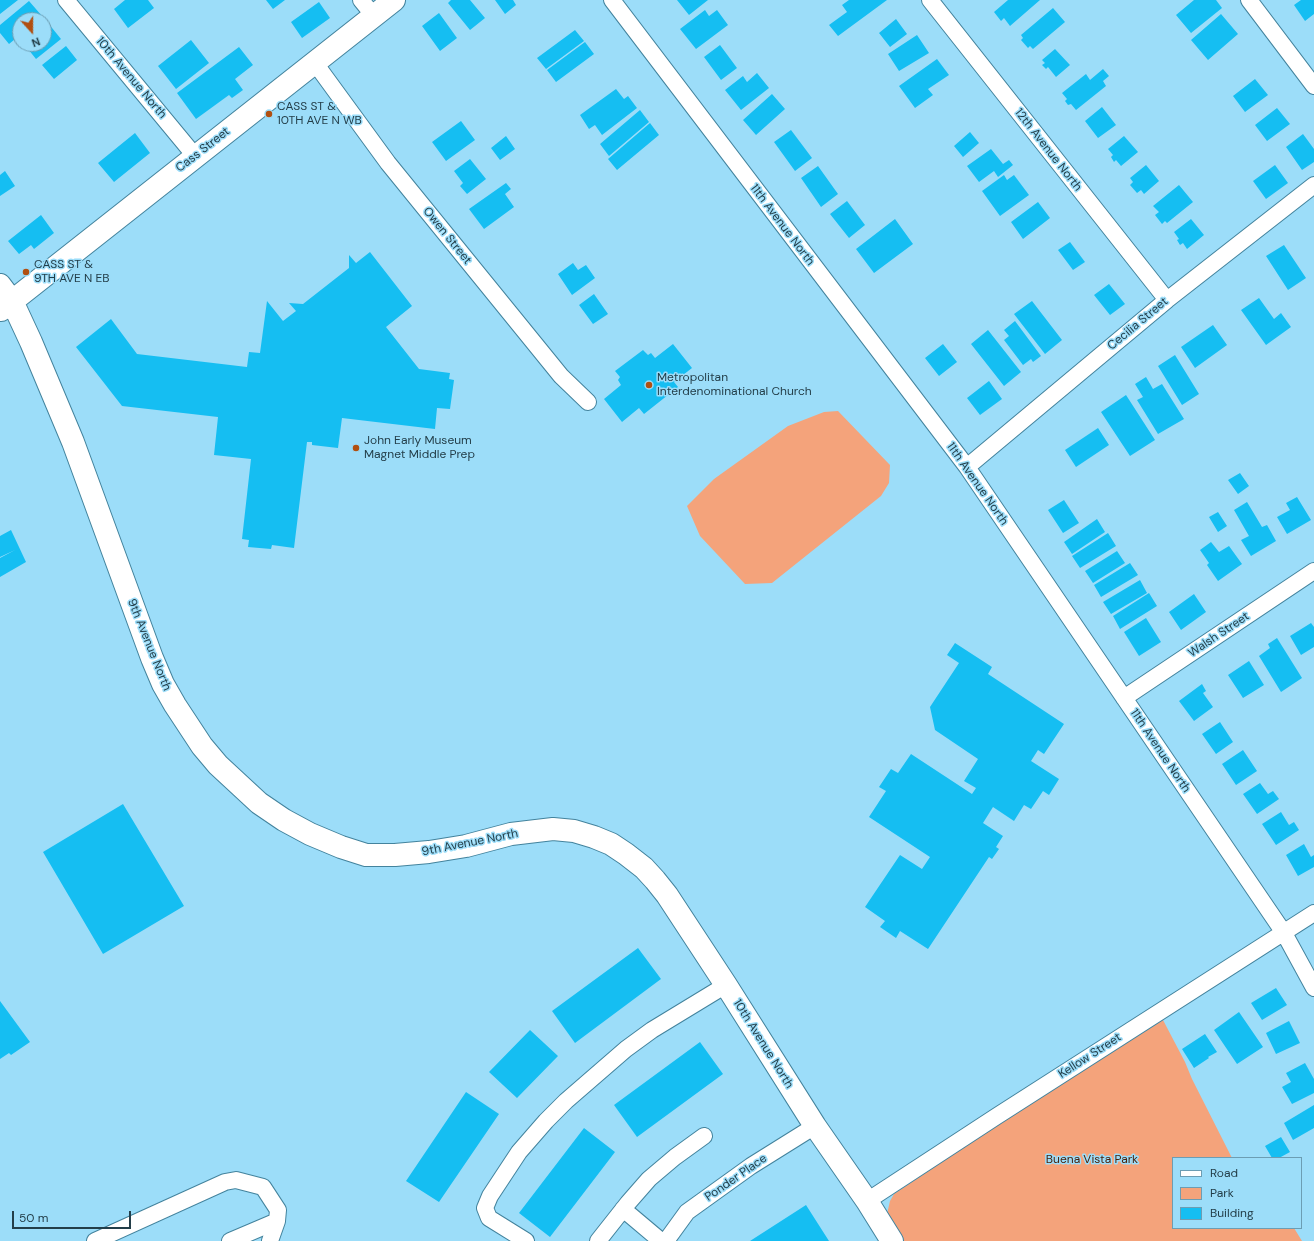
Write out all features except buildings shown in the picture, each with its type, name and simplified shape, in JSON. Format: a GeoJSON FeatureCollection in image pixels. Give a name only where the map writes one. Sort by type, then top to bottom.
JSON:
{"type":"FeatureCollection","features":[{"type":"Feature","properties":{"kind":"street","name":"10th Avenue North"},"geometry":{"type":"LineString","coordinates":[[66,0],[195,156]]}},
{"type":"Feature","properties":{"kind":"street","name":"Cass Street"},"geometry":{"type":"LineString","coordinates":[[4,299],[195,156],[314,63],[368,8],[394,0]]}},
{"type":"Feature","properties":{"kind":"street","name":"11th Avenue North"},"geometry":{"type":"LineString","coordinates":[[612,0],[966,467],[1284,933],[1314,988]]}},
{"type":"Feature","properties":{"kind":"street","name":"12th Avenue North"},"geometry":{"type":"LineString","coordinates":[[930,0],[1167,300]]}},
{"type":"Feature","properties":{"kind":"street"},"geometry":{"type":"LineString","coordinates":[[1249,0],[1314,86]]}},
{"type":"Feature","properties":{"kind":"street","name":"Owen Street"},"geometry":{"type":"LineString","coordinates":[[314,63],[388,163],[561,376],[588,402]]}},
{"type":"Feature","properties":{"kind":"street","name":"Cecilia Street"},"geometry":{"type":"LineString","coordinates":[[966,467],[1167,300],[1314,186]]}},
{"type":"Feature","properties":{"kind":"street","name":"9th Avenue North"},"geometry":{"type":"LineString","coordinates":[[4,299],[31,342],[73,442],[152,658],[163,684],[202,746],[234,781],[259,803],[290,824],[334,845],[366,855],[395,855],[429,852],[466,846],[511,834],[553,829],[574,831],[594,837],[611,844],[626,854]]}},
{"type":"Feature","properties":{"kind":"street","name":"Walsh Street"},"geometry":{"type":"LineString","coordinates":[[1124,698],[1314,571]]}},
{"type":"Feature","properties":{"kind":"street","name":"10th Avenue North"},"geometry":{"type":"LineString","coordinates":[[626,854],[644,868],[667,895],[892,1241]]}},
{"type":"Feature","properties":{"kind":"street","name":"Kellow Street"},"geometry":{"type":"LineString","coordinates":[[867,1201],[1314,913]]}},
{"type":"Feature","properties":{"kind":"street"},"geometry":{"type":"LineString","coordinates":[[526,1241],[489,1218],[485,1208],[490,1196],[519,1152],[546,1120],[626,1049],[652,1030],[726,984]]}},
{"type":"Feature","properties":{"kind":"street","name":"Ponder Place"},"geometry":{"type":"LineString","coordinates":[[666,1241],[687,1212],[751,1166],[816,1126]]}},
{"type":"Feature","properties":{"kind":"street"},"geometry":{"type":"LineString","coordinates":[[598,1241],[649,1179],[675,1157],[704,1136]]}},
{"type":"Feature","properties":{"kind":"street"},"geometry":{"type":"LineString","coordinates":[[95,1241],[225,1182],[236,1180],[263,1187],[278,1210],[277,1221],[270,1241]]}},
{"type":"Feature","properties":{"kind":"street"},"geometry":{"type":"LineString","coordinates":[[623,1209],[661,1241]]}},
{"type":"Feature","properties":{"kind":"street"},"geometry":{"type":"LineString","coordinates":[[230,1241],[277,1221]]}},
{"type":"Feature","properties":{"kind":"green space"},"geometry":{"type":"Polygon","coordinates":[[[838,411],[890,465],[889,483],[881,496],[772,583],[745,584],[700,536],[687,506],[714,479],[788,426],[824,412],[838,411]]]}},
{"type":"Feature","properties":{"kind":"green space","name":"Buena Vista Park"},"geometry":{"type":"Polygon","coordinates":[[[1163,1020],[1231,1157],[1172,1157],[1172,1229],[1295,1229],[1302,1241],[899,1241],[887,1214],[890,1201],[894,1194],[991,1129],[1163,1020]]]}},
{"type":"Feature","properties":{"kind":"place","name":"CASS ST & 10TH AVE N WB"},"geometry":{"type":"Point","coordinates":[269,114]}},
{"type":"Feature","properties":{"kind":"place","name":"CASS ST & 9TH AVE N EB"},"geometry":{"type":"Point","coordinates":[26,272]}},
{"type":"Feature","properties":{"kind":"place","name":"Metropolitan Interdenominational Church"},"geometry":{"type":"Point","coordinates":[649,385]}},
{"type":"Feature","properties":{"kind":"place","name":"John Early Museum Magnet Middle Prep"},"geometry":{"type":"Point","coordinates":[356,448]}}]}
